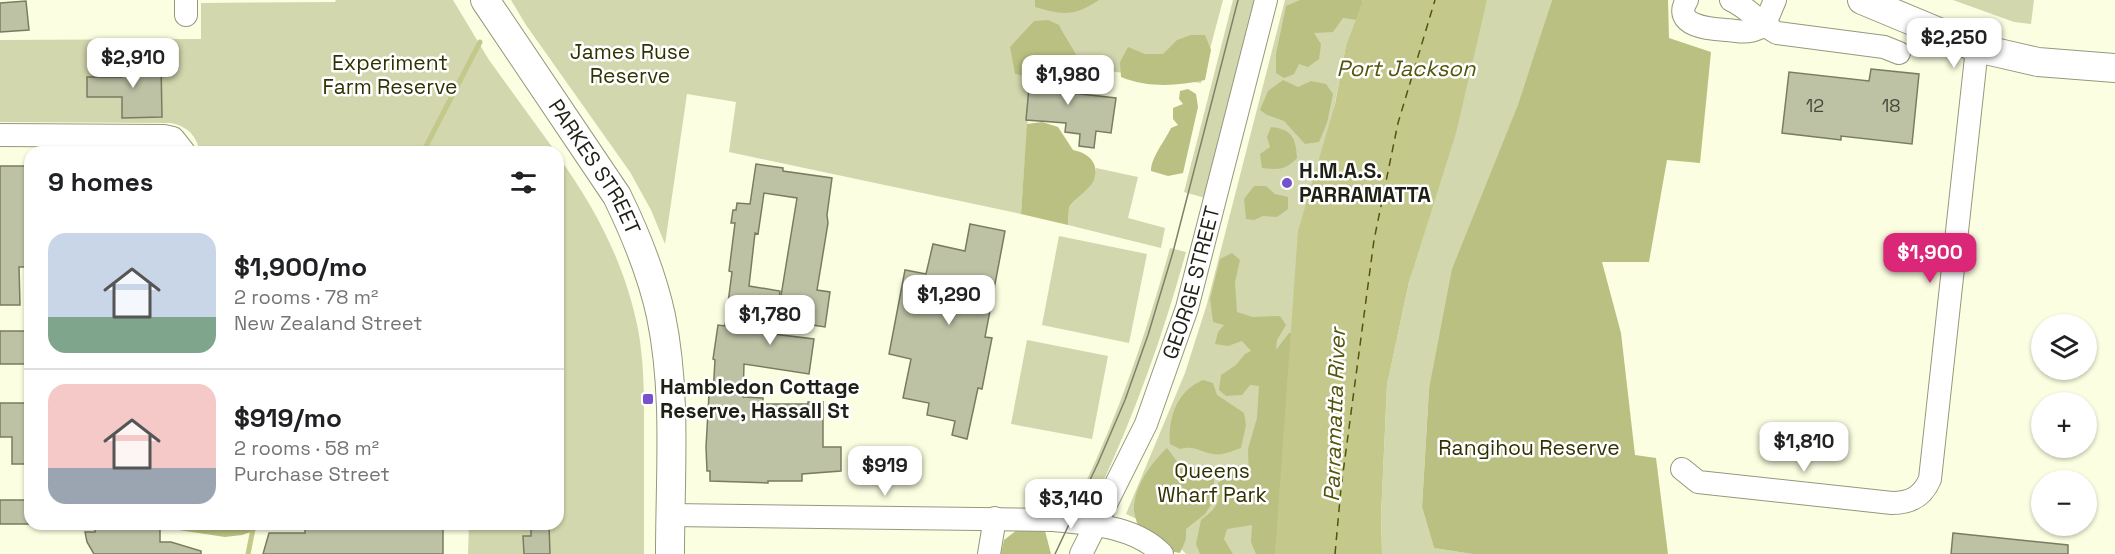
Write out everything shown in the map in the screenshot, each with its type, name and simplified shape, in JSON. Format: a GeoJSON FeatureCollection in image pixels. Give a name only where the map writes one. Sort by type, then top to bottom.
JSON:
{"type":"FeatureCollection","features":[{"type":"Feature","properties":{"kind":"main road","name":"PARKES STREET"},"geometry":{"type":"LineString","coordinates":[[485,0],[600,169],[621,205],[654,289],[662,318],[670,409],[670,554]]}},
{"type":"Feature","properties":{"kind":"main road"},"geometry":{"type":"LineString","coordinates":[[1862,0],[1977,48],[2038,62],[2115,68]]}},
{"type":"Feature","properties":{"kind":"street","name":"GEORGE STREET"},"geometry":{"type":"LineString","coordinates":[[1082,554],[1146,424],[1187,308],[1266,0]]}},
{"type":"Feature","properties":{"kind":"street"},"geometry":{"type":"LineString","coordinates":[[1687,0],[1683,6],[1684,16],[1692,24],[1704,28],[1749,32],[1764,26],[1775,0]]}},
{"type":"Feature","properties":{"kind":"street"},"geometry":{"type":"LineString","coordinates":[[1731,0],[1750,11],[1764,26],[1777,33],[1884,47],[1899,52]]}},
{"type":"Feature","properties":{"kind":"street"},"geometry":{"type":"LineString","coordinates":[[1682,470],[1698,482],[1899,503],[1918,497],[1930,479],[1977,48]]}},
{"type":"Feature","properties":{"kind":"street"},"geometry":{"type":"LineString","coordinates":[[0,135],[164,136],[179,145]]}},
{"type":"Feature","properties":{"kind":"street"},"geometry":{"type":"LineString","coordinates":[[670,515],[1054,520],[1097,525],[1139,537],[1153,544],[1162,554]]}},
{"type":"Feature","properties":{"kind":"street"},"geometry":{"type":"LineString","coordinates":[[989,554],[995,518]]}},
{"type":"Feature","properties":{"kind":"green space","name":"Experiment Farm Reserve"},"geometry":{"type":"Polygon","coordinates":[[[336,0],[453,0],[489,60],[551,146],[198,146],[190,132],[170,123],[0,122],[0,40],[201,39],[201,3],[335,2],[336,0]]]}},
{"type":"Feature","properties":{"kind":"green space","name":"James Ruse Reserve"},"geometry":{"type":"Polygon","coordinates":[[[511,0],[1223,0],[1201,83],[1032,61],[1021,214],[729,152],[736,102],[687,94],[665,244],[651,210],[630,172],[526,25],[511,0]]]}},
{"type":"Feature","properties":{"kind":"green space"},"geometry":{"type":"Polygon","coordinates":[[[1035,0],[1099,0],[1075,12],[1061,13],[1035,7],[1035,0]]]}},
{"type":"Feature","properties":{"kind":"green space"},"geometry":{"type":"Polygon","coordinates":[[[1233,0],[1256,0],[1205,198],[1184,192],[1233,0]]]}},
{"type":"Feature","properties":{"kind":"green space","name":"Queens Wharf Park"},"geometry":{"type":"Polygon","coordinates":[[[1285,0],[1363,0],[1346,45],[1292,330],[1275,554],[1186,554],[1166,535],[1126,514],[1185,373],[1207,304],[1285,0]]]}},
{"type":"Feature","properties":{"kind":"green space"},"geometry":{"type":"Polygon","coordinates":[[[1300,0],[1362,0],[1364,4],[1358,20],[1343,18],[1333,32],[1314,33],[1321,44],[1319,59],[1308,67],[1299,64],[1294,74],[1284,78],[1276,73],[1276,54],[1286,6],[1300,0]]]}},
{"type":"Feature","properties":{"kind":"green space"},"geometry":{"type":"Polygon","coordinates":[[[1487,0],[1552,0],[1429,389],[1422,507],[1434,548],[1472,554],[1382,554],[1381,517],[1387,385],[1409,282],[1487,0]]]}},
{"type":"Feature","properties":{"kind":"green space","name":"Rangihou Reserve"},"geometry":{"type":"Polygon","coordinates":[[[1552,0],[1668,0],[1669,38],[1711,52],[1700,163],[1667,160],[1649,262],[1602,262],[1621,333],[1635,455],[1656,458],[1668,554],[1472,554],[1434,548],[1422,507],[1429,389],[1452,269],[1518,105],[1552,0]]]}},
{"type":"Feature","properties":{"kind":"green space"},"geometry":{"type":"Polygon","coordinates":[[[1953,0],[2034,0],[2031,24],[2014,22],[1953,0]]]}},
{"type":"Feature","properties":{"kind":"green space"},"geometry":{"type":"Polygon","coordinates":[[[1048,20],[1059,25],[1080,64],[1094,64],[1106,68],[1100,81],[1091,90],[1074,89],[1067,78],[1054,81],[1015,74],[1010,47],[1034,21],[1048,20]]]}},
{"type":"Feature","properties":{"kind":"green space"},"geometry":{"type":"Polygon","coordinates":[[[1191,35],[1205,35],[1211,50],[1205,80],[1163,85],[1141,83],[1121,77],[1120,62],[1128,47],[1145,54],[1163,54],[1177,40],[1191,35]]]}},
{"type":"Feature","properties":{"kind":"green space"},"geometry":{"type":"Polygon","coordinates":[[[1283,80],[1298,87],[1311,81],[1326,84],[1333,94],[1327,123],[1319,142],[1305,144],[1284,121],[1260,110],[1268,91],[1283,80]]]}},
{"type":"Feature","properties":{"kind":"green space"},"geometry":{"type":"Polygon","coordinates":[[[1188,89],[1196,94],[1198,107],[1183,173],[1168,176],[1151,171],[1156,155],[1171,128],[1178,125],[1173,119],[1173,108],[1183,104],[1179,99],[1180,91],[1188,89]]]}},
{"type":"Feature","properties":{"kind":"green space"},"geometry":{"type":"Polygon","coordinates":[[[1042,122],[1058,127],[1073,150],[1092,160],[1096,170],[1093,182],[1069,207],[1068,225],[1021,214],[1027,124],[1042,122]]]}},
{"type":"Feature","properties":{"kind":"green space"},"geometry":{"type":"Polygon","coordinates":[[[1271,127],[1288,132],[1294,140],[1297,158],[1281,168],[1262,168],[1260,154],[1270,147],[1267,137],[1271,127]]]}},
{"type":"Feature","properties":{"kind":"green space"},"geometry":{"type":"Polygon","coordinates":[[[564,165],[597,217],[617,260],[638,329],[644,386],[644,554],[468,554],[469,530],[564,530],[564,165]]]}},
{"type":"Feature","properties":{"kind":"green space"},"geometry":{"type":"Polygon","coordinates":[[[1096,168],[1138,177],[1128,218],[1165,228],[1161,248],[1068,225],[1069,207],[1092,183],[1096,168]]]}},
{"type":"Feature","properties":{"kind":"green space"},"geometry":{"type":"Polygon","coordinates":[[[1254,186],[1266,186],[1275,194],[1288,197],[1288,209],[1277,217],[1263,216],[1254,220],[1246,219],[1244,199],[1254,186]]]}},
{"type":"Feature","properties":{"kind":"green space"},"geometry":{"type":"Polygon","coordinates":[[[1059,236],[1147,254],[1129,343],[1042,325],[1059,236]]]}},
{"type":"Feature","properties":{"kind":"green space"},"geometry":{"type":"Polygon","coordinates":[[[1170,248],[1186,252],[1177,283],[1135,406],[1097,495],[1083,488],[1132,370],[1170,248]]]}},
{"type":"Feature","properties":{"kind":"green space"},"geometry":{"type":"Polygon","coordinates":[[[1232,253],[1240,260],[1235,282],[1237,312],[1253,317],[1280,316],[1286,325],[1277,340],[1276,350],[1289,333],[1300,331],[1279,554],[1256,554],[1251,542],[1252,525],[1227,529],[1224,539],[1233,554],[1200,554],[1196,544],[1201,520],[1218,501],[1218,483],[1230,473],[1249,475],[1248,449],[1257,418],[1259,386],[1250,385],[1242,395],[1226,396],[1219,390],[1221,375],[1251,351],[1242,341],[1228,346],[1215,344],[1218,332],[1224,325],[1213,322],[1210,299],[1220,259],[1232,253]]]}},
{"type":"Feature","properties":{"kind":"green space"},"geometry":{"type":"Polygon","coordinates":[[[1027,340],[1108,356],[1092,439],[1011,424],[1027,340]]]}},
{"type":"Feature","properties":{"kind":"green space"},"geometry":{"type":"Polygon","coordinates":[[[1203,380],[1213,383],[1217,395],[1244,413],[1246,425],[1241,448],[1217,454],[1193,448],[1180,449],[1170,444],[1171,424],[1176,406],[1187,391],[1203,380]]]}},
{"type":"Feature","properties":{"kind":"green space"},"geometry":{"type":"Polygon","coordinates":[[[1167,448],[1179,464],[1206,470],[1214,479],[1214,500],[1205,514],[1186,529],[1186,539],[1180,553],[1169,551],[1139,529],[1134,511],[1136,494],[1144,476],[1167,448]]]}},
{"type":"Feature","properties":{"kind":"green space"},"geometry":{"type":"Polygon","coordinates":[[[179,530],[256,530],[225,537],[179,530]]]}},
{"type":"Feature","properties":{"kind":"green space"},"geometry":{"type":"Polygon","coordinates":[[[1017,530],[1045,531],[1051,554],[1001,554],[1004,540],[1017,530]]]}},
{"type":"Feature","properties":{"kind":"water","name":"Port Jackson"},"geometry":{"type":"Polygon","coordinates":[[[1363,0],[1487,0],[1456,133],[1409,282],[1387,385],[1381,517],[1382,554],[1275,554],[1298,231],[1335,104],[1346,45],[1363,0]]]}},
{"type":"Feature","properties":{"kind":"building"},"geometry":{"type":"Polygon","coordinates":[[[26,1],[29,30],[0,32],[0,3],[26,1]]]}},
{"type":"Feature","properties":{"kind":"building"},"geometry":{"type":"Polygon","coordinates":[[[122,62],[161,62],[162,117],[122,118],[122,97],[87,97],[87,77],[122,77],[122,62]]]}},
{"type":"Feature","properties":{"kind":"building"},"geometry":{"type":"Polygon","coordinates":[[[1031,66],[1065,69],[1063,92],[1116,98],[1111,133],[1096,131],[1094,148],[1079,146],[1080,134],[1065,132],[1066,123],[1026,120],[1031,66]]]}},
{"type":"Feature","properties":{"kind":"building"},"geometry":{"type":"Polygon","coordinates":[[[1871,69],[1919,74],[1912,144],[1841,136],[1841,140],[1782,133],[1789,72],[1869,81],[1871,69]]]}},
{"type":"Feature","properties":{"kind":"building"},"geometry":{"type":"Polygon","coordinates":[[[756,164],[783,168],[783,171],[832,178],[828,223],[817,290],[830,292],[825,327],[806,324],[808,306],[780,302],[797,198],[764,193],[758,234],[755,233],[749,286],[780,291],[774,334],[814,339],[809,374],[744,364],[743,397],[763,398],[763,404],[823,402],[823,447],[841,447],[841,471],[802,474],[802,481],[768,481],[768,483],[710,481],[710,471],[707,471],[706,447],[709,394],[713,394],[715,360],[713,359],[718,325],[725,326],[732,272],[729,271],[735,223],[731,223],[733,210],[736,210],[737,203],[750,204],[756,164]]]}},
{"type":"Feature","properties":{"kind":"building"},"geometry":{"type":"Polygon","coordinates":[[[0,166],[24,166],[24,267],[19,267],[20,305],[0,305],[0,166]]]}},
{"type":"Feature","properties":{"kind":"building"},"geometry":{"type":"Polygon","coordinates":[[[970,224],[1005,231],[985,337],[992,338],[982,389],[978,388],[967,439],[952,435],[955,421],[927,415],[929,403],[903,398],[911,359],[889,354],[905,270],[926,274],[933,244],[965,251],[970,224]]]}},
{"type":"Feature","properties":{"kind":"building"},"geometry":{"type":"Polygon","coordinates":[[[0,331],[24,331],[24,364],[0,364],[0,331]]]}},
{"type":"Feature","properties":{"kind":"building"},"geometry":{"type":"Polygon","coordinates":[[[0,403],[24,403],[24,464],[12,464],[12,437],[0,437],[0,403]]]}},
{"type":"Feature","properties":{"kind":"building"},"geometry":{"type":"Polygon","coordinates":[[[0,500],[24,500],[24,524],[0,524],[0,500]]]}},
{"type":"Feature","properties":{"kind":"building"},"geometry":{"type":"Polygon","coordinates":[[[95,530],[160,530],[160,542],[171,542],[201,551],[201,554],[94,554],[87,542],[85,532],[95,532],[95,530]]]}},
{"type":"Feature","properties":{"kind":"building"},"geometry":{"type":"Polygon","coordinates":[[[305,530],[443,530],[443,554],[263,554],[269,533],[305,533],[305,530]]]}},
{"type":"Feature","properties":{"kind":"building"},"geometry":{"type":"Polygon","coordinates":[[[531,530],[549,530],[550,554],[524,554],[523,536],[531,536],[531,530]]]}},
{"type":"Feature","properties":{"kind":"building"},"geometry":{"type":"Polygon","coordinates":[[[1953,533],[2068,545],[2068,554],[1951,554],[1953,533]]]}},
{"type":"Feature","properties":{"kind":"waterway"},"geometry":{"type":"LineString","coordinates":[[426,146],[480,42]]}},
{"type":"Feature","properties":{"kind":"waterway"},"geometry":{"type":"LineString","coordinates":[[248,554],[253,530]]}},
{"type":"Feature","properties":{"kind":"ferry route"},"geometry":{"type":"LineString","coordinates":[[1335,554],[1341,488],[1374,240],[1398,123],[1435,0]]}},
{"type":"Feature","properties":{"kind":"tram line"},"geometry":{"type":"LineString","coordinates":[[1055,554],[1125,400],[1148,335],[1173,252],[1238,0]]}},
{"type":"Feature","properties":{"kind":"place","name":"H.M.A.S. PARRAMATTA"},"geometry":{"type":"Point","coordinates":[1287,183]}},
{"type":"Feature","properties":{"kind":"place","name":"Hambledon Cottage Reserve, Hassall St"},"geometry":{"type":"Point","coordinates":[648,399]}},
{"type":"Feature","properties":{"kind":"water label","name":"Parramatta River"},"geometry":{"type":"Point","coordinates":[1334,415]}}]}
